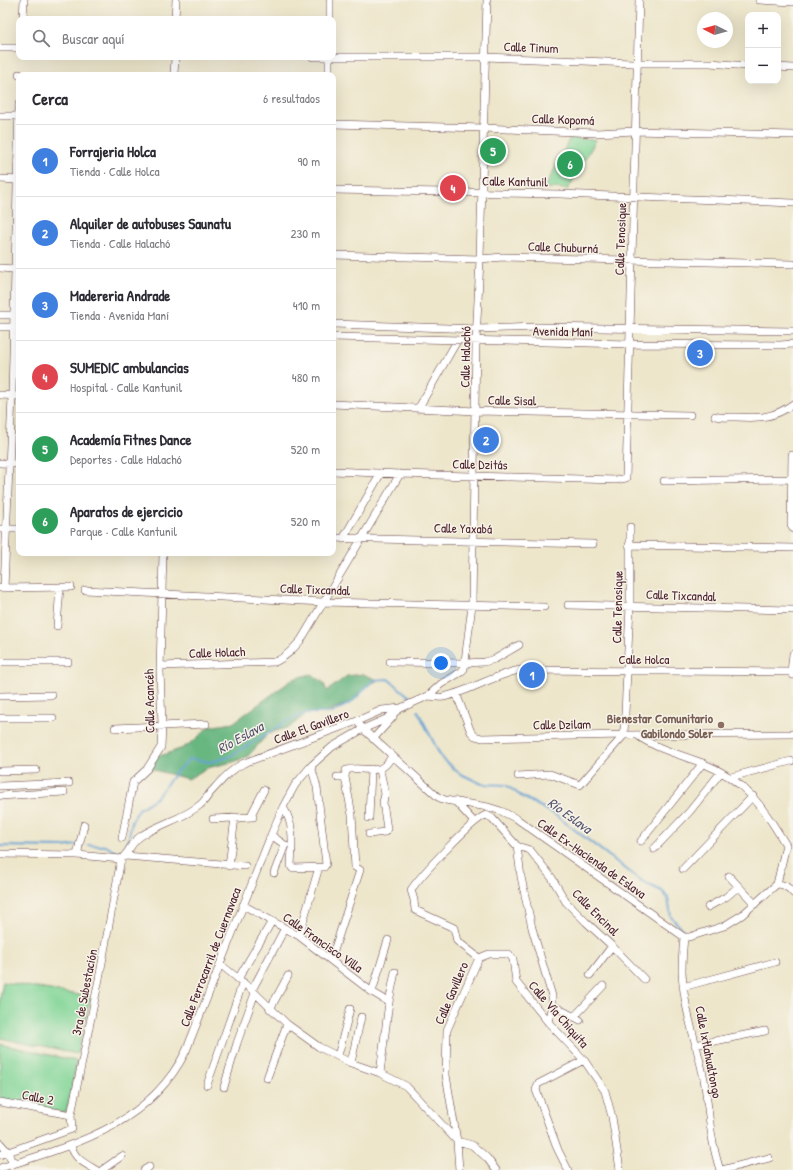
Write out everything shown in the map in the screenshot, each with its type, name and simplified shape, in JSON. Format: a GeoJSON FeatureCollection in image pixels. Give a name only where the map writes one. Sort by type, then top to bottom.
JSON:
{"type":"FeatureCollection","features":[{"type":"Feature","properties":{"kind":"street"},"geometry":{"type":"LineString","coordinates":[[23,16],[24,0]]}},
{"type":"Feature","properties":{"kind":"street"},"geometry":{"type":"LineString","coordinates":[[175,16],[176,0]]}},
{"type":"Feature","properties":{"kind":"street"},"geometry":{"type":"LineString","coordinates":[[330,0],[330,16]]}},
{"type":"Feature","properties":{"kind":"street","name":"Calle Halachó"},"geometry":{"type":"LineString","coordinates":[[466,663],[472,605],[476,341],[480,259],[487,0]]}},
{"type":"Feature","properties":{"kind":"street","name":"Calle Tenosique"},"geometry":{"type":"LineString","coordinates":[[626,478],[639,0]]}},
{"type":"Feature","properties":{"kind":"street"},"geometry":{"type":"LineString","coordinates":[[759,0],[793,2]]}},
{"type":"Feature","properties":{"kind":"street"},"geometry":{"type":"LineString","coordinates":[[0,48],[16,48]]}},
{"type":"Feature","properties":{"kind":"street","name":"Calle Tinum"},"geometry":{"type":"LineString","coordinates":[[336,57],[486,57],[745,66]]}},
{"type":"Feature","properties":{"kind":"street"},"geometry":{"type":"LineString","coordinates":[[174,60],[174,72]]}},
{"type":"Feature","properties":{"kind":"street"},"geometry":{"type":"LineString","coordinates":[[329,60],[329,72]]}},
{"type":"Feature","properties":{"kind":"street"},"geometry":{"type":"LineString","coordinates":[[781,67],[793,68]]}},
{"type":"Feature","properties":{"kind":"street"},"geometry":{"type":"LineString","coordinates":[[0,116],[16,116]]}},
{"type":"Feature","properties":{"kind":"street","name":"Calle Kopomá"},"geometry":{"type":"LineString","coordinates":[[336,124],[596,133],[635,131],[793,135]]}},
{"type":"Feature","properties":{"kind":"street"},"geometry":{"type":"LineString","coordinates":[[0,179],[16,180]]}},
{"type":"Feature","properties":{"kind":"street","name":"Calle Kantunil"},"geometry":{"type":"LineString","coordinates":[[336,190],[482,192],[793,203]]}},
{"type":"Feature","properties":{"kind":"street"},"geometry":{"type":"LineString","coordinates":[[16,253],[14,269],[16,315],[16,396],[8,464],[2,588],[71,587]]}},
{"type":"Feature","properties":{"kind":"street","name":"Calle Chuburná"},"geometry":{"type":"LineString","coordinates":[[336,255],[480,259],[503,257],[793,264]]}},
{"type":"Feature","properties":{"kind":"street"},"geometry":{"type":"LineString","coordinates":[[0,268],[14,269]]}},
{"type":"Feature","properties":{"kind":"street"},"geometry":{"type":"LineString","coordinates":[[0,315],[16,315]]}},
{"type":"Feature","properties":{"kind":"street","name":"Avenida Maní"},"geometry":{"type":"LineString","coordinates":[[336,324],[477,329],[537,327],[793,331]]}},
{"type":"Feature","properties":{"kind":"street"},"geometry":{"type":"LineString","coordinates":[[0,327],[16,327]]}},
{"type":"Feature","properties":{"kind":"street","name":"Avenida Maní"},"geometry":{"type":"LineString","coordinates":[[336,337],[630,344],[793,344]]}},
{"type":"Feature","properties":{"kind":"street"},"geometry":{"type":"LineString","coordinates":[[418,409],[458,341]]}},
{"type":"Feature","properties":{"kind":"street"},"geometry":{"type":"LineString","coordinates":[[0,395],[16,396]]}},
{"type":"Feature","properties":{"kind":"street","name":"Calle Sisal"},"geometry":{"type":"LineString","coordinates":[[336,404],[476,411],[690,414]]}},
{"type":"Feature","properties":{"kind":"street"},"geometry":{"type":"LineString","coordinates":[[715,416],[751,418],[767,417],[779,413],[793,404]]}},
{"type":"Feature","properties":{"kind":"street"},"geometry":{"type":"LineString","coordinates":[[792,455],[791,525],[793,529]]}},
{"type":"Feature","properties":{"kind":"street"},"geometry":{"type":"LineString","coordinates":[[0,463],[16,464]]}},
{"type":"Feature","properties":{"kind":"street","name":"Calle Dzitás"},"geometry":{"type":"LineString","coordinates":[[336,471],[616,480],[626,478]]}},
{"type":"Feature","properties":{"kind":"street"},"geometry":{"type":"LineString","coordinates":[[343,539],[381,473]]}},
{"type":"Feature","properties":{"kind":"street"},"geometry":{"type":"LineString","coordinates":[[323,602],[400,474]]}},
{"type":"Feature","properties":{"kind":"street"},"geometry":{"type":"LineString","coordinates":[[664,482],[792,479]]}},
{"type":"Feature","properties":{"kind":"street","name":"Calle Tenosique"},"geometry":{"type":"LineString","coordinates":[[624,735],[630,606],[630,527]]}},
{"type":"Feature","properties":{"kind":"street"},"geometry":{"type":"LineString","coordinates":[[4,529],[16,530]]}},
{"type":"Feature","properties":{"kind":"street","name":"Calle Yaxabá"},"geometry":{"type":"LineString","coordinates":[[336,538],[474,540],[593,544]]}},
{"type":"Feature","properties":{"kind":"street"},"geometry":{"type":"LineString","coordinates":[[629,545],[793,548]]}},
{"type":"Feature","properties":{"kind":"street","name":"Calle Acancéh"},"geometry":{"type":"LineString","coordinates":[[122,838],[133,782],[147,769],[161,747],[162,726],[160,666],[162,556]]}},
{"type":"Feature","properties":{"kind":"street"},"geometry":{"type":"LineString","coordinates":[[57,626],[60,587]]}},
{"type":"Feature","properties":{"kind":"street","name":"Calle Tixcandal"},"geometry":{"type":"LineString","coordinates":[[85,590],[323,602],[544,608]]}},
{"type":"Feature","properties":{"kind":"street","name":"Calle Holach"},"geometry":{"type":"LineString","coordinates":[[160,666],[275,662],[282,659],[300,640],[323,602]]}},
{"type":"Feature","properties":{"kind":"street","name":"Calle Tixcandal"},"geometry":{"type":"LineString","coordinates":[[568,605],[793,610]]}},
{"type":"Feature","properties":{"kind":"street"},"geometry":{"type":"LineString","coordinates":[[390,662],[484,662],[494,659],[519,645]]}},
{"type":"Feature","properties":{"kind":"street"},"geometry":{"type":"LineString","coordinates":[[792,673],[793,654]]}},
{"type":"Feature","properties":{"kind":"street"},"geometry":{"type":"LineString","coordinates":[[0,662],[68,662]]}},
{"type":"Feature","properties":{"kind":"street"},"geometry":{"type":"LineString","coordinates":[[373,739],[401,708],[428,696],[440,684],[461,672],[466,663]]}},
{"type":"Feature","properties":{"kind":"street","name":"Calle Holca"},"geometry":{"type":"LineString","coordinates":[[456,693],[497,678],[510,671],[520,670],[792,673]]}},
{"type":"Feature","properties":{"kind":"street"},"geometry":{"type":"LineString","coordinates":[[428,696],[442,697],[456,693]]}},
{"type":"Feature","properties":{"kind":"street","name":"Calle Dzilam"},"geometry":{"type":"LineString","coordinates":[[456,693],[471,732],[475,736],[482,738],[793,734]]}},
{"type":"Feature","properties":{"kind":"street"},"geometry":{"type":"LineString","coordinates":[[0,696],[52,695]]}},
{"type":"Feature","properties":{"kind":"street","name":"Calle El Gavillero"},"geometry":{"type":"LineString","coordinates":[[123,857],[131,844],[140,837],[190,812],[201,804],[227,775],[244,763],[357,721],[382,710],[401,708]]}},
{"type":"Feature","properties":{"kind":"street","name":"Calle Ferrocarril de Cuernavaca"},"geometry":{"type":"LineString","coordinates":[[0,1168],[71,1146],[117,1124],[132,1114],[154,1095],[168,1080],[180,1065],[271,835],[283,807],[295,785],[311,766],[332,747],[386,718],[401,708]]}},
{"type":"Feature","properties":{"kind":"street"},"geometry":{"type":"LineString","coordinates":[[0,718],[53,718]]}},
{"type":"Feature","properties":{"kind":"street","name":"Calle Ex-Hacienda de Eslava"},"geometry":{"type":"LineString","coordinates":[[357,721],[373,739],[438,797],[488,807],[501,811],[517,819],[684,937]]}},
{"type":"Feature","properties":{"kind":"street"},"geometry":{"type":"LineString","coordinates":[[116,728],[206,724]]}},
{"type":"Feature","properties":{"kind":"street"},"geometry":{"type":"LineString","coordinates":[[518,776],[550,774],[580,785],[624,735]]}},
{"type":"Feature","properties":{"kind":"street"},"geometry":{"type":"LineString","coordinates":[[636,735],[647,743],[703,763],[731,777],[753,796],[768,816],[786,845],[777,884],[755,904],[742,915],[724,926],[689,937],[684,937]]}},
{"type":"Feature","properties":{"kind":"street"},"geometry":{"type":"LineString","coordinates":[[380,770],[392,756]]}},
{"type":"Feature","properties":{"kind":"street"},"geometry":{"type":"LineString","coordinates":[[731,777],[792,761]]}},
{"type":"Feature","properties":{"kind":"street"},"geometry":{"type":"LineString","coordinates":[[641,842],[703,763]]}},
{"type":"Feature","properties":{"kind":"street"},"geometry":{"type":"LineString","coordinates":[[283,807],[289,815],[291,825],[291,866],[294,869],[321,867],[326,864],[317,787],[311,766]]}},
{"type":"Feature","properties":{"kind":"street"},"geometry":{"type":"LineString","coordinates":[[369,818],[371,769]]}},
{"type":"Feature","properties":{"kind":"street"},"geometry":{"type":"LineString","coordinates":[[0,771],[36,770]]}},
{"type":"Feature","properties":{"kind":"street"},"geometry":{"type":"LineString","coordinates":[[331,960],[360,870],[355,867],[352,815],[345,776],[346,770],[380,770]]}},
{"type":"Feature","properties":{"kind":"street"},"geometry":{"type":"LineString","coordinates":[[369,834],[385,832],[386,829],[384,805],[385,792],[380,770]]}},
{"type":"Feature","properties":{"kind":"street"},"geometry":{"type":"LineString","coordinates":[[654,849],[690,811],[721,772]]}},
{"type":"Feature","properties":{"kind":"street"},"geometry":{"type":"LineString","coordinates":[[337,777],[345,776]]}},
{"type":"Feature","properties":{"kind":"street"},"geometry":{"type":"LineString","coordinates":[[0,786],[69,783]]}},
{"type":"Feature","properties":{"kind":"street"},"geometry":{"type":"LineString","coordinates":[[213,819],[252,817],[264,790]]}},
{"type":"Feature","properties":{"kind":"street"},"geometry":{"type":"LineString","coordinates":[[0,796],[64,792]]}},
{"type":"Feature","properties":{"kind":"street"},"geometry":{"type":"LineString","coordinates":[[683,869],[753,796]]}},
{"type":"Feature","properties":{"kind":"street"},"geometry":{"type":"LineString","coordinates":[[455,801],[474,822]]}},
{"type":"Feature","properties":{"kind":"street"},"geometry":{"type":"LineString","coordinates":[[479,958],[457,941],[454,928],[415,910],[412,890],[448,847],[474,822],[483,816],[490,816],[517,846],[521,877],[532,928],[552,996],[552,1005],[548,1022]]}},
{"type":"Feature","properties":{"kind":"street"},"geometry":{"type":"LineString","coordinates":[[229,866],[235,818]]}},
{"type":"Feature","properties":{"kind":"street"},"geometry":{"type":"LineString","coordinates":[[77,855],[84,825]]}},
{"type":"Feature","properties":{"kind":"street"},"geometry":{"type":"LineString","coordinates":[[271,835],[285,845],[274,873]]}},
{"type":"Feature","properties":{"kind":"street"},"geometry":{"type":"LineString","coordinates":[[786,845],[793,842]]}},
{"type":"Feature","properties":{"kind":"street","name":"Calle Encinal"},"geometry":{"type":"LineString","coordinates":[[517,846],[530,850],[552,878],[566,902],[644,979]]}},
{"type":"Feature","properties":{"kind":"street"},"geometry":{"type":"LineString","coordinates":[[0,854],[123,857],[245,866]]}},
{"type":"Feature","properties":{"kind":"street","name":"3ra de Subestación"},"geometry":{"type":"LineString","coordinates":[[8,1152],[72,1129],[71,1115],[100,979],[123,857]]}},
{"type":"Feature","properties":{"kind":"street"},"geometry":{"type":"LineString","coordinates":[[299,936],[321,867]]}},
{"type":"Feature","properties":{"kind":"street"},"geometry":{"type":"LineString","coordinates":[[729,876],[755,904]]}},
{"type":"Feature","properties":{"kind":"street"},"geometry":{"type":"LineString","coordinates":[[777,884],[783,884],[793,893]]}},
{"type":"Feature","properties":{"kind":"street"},"geometry":{"type":"LineString","coordinates":[[708,907],[726,897],[738,887]]}},
{"type":"Feature","properties":{"kind":"street","name":"Calle Francisco Villa"},"geometry":{"type":"LineString","coordinates":[[243,905],[299,936],[372,992],[389,1002]]}},
{"type":"Feature","properties":{"kind":"street"},"geometry":{"type":"LineString","coordinates":[[207,1085],[240,981],[272,921]]}},
{"type":"Feature","properties":{"kind":"street"},"geometry":{"type":"LineString","coordinates":[[224,1087],[254,992],[285,928]]}},
{"type":"Feature","properties":{"kind":"street","name":"Calle Ixtlahualtongo"},"geometry":{"type":"LineString","coordinates":[[684,937],[682,970],[683,987],[703,1078],[714,1150],[721,1170]]}},
{"type":"Feature","properties":{"kind":"street"},"geometry":{"type":"LineString","coordinates":[[372,992],[388,940]]}},
{"type":"Feature","properties":{"kind":"street"},"geometry":{"type":"LineString","coordinates":[[590,975],[612,946]]}},
{"type":"Feature","properties":{"kind":"street","name":"Calle Gavillero"},"geometry":{"type":"LineString","coordinates":[[459,1170],[446,1076],[447,1030],[479,958],[489,954],[509,954],[513,959]]}},
{"type":"Feature","properties":{"kind":"street","name":"Calle Vía Chiquita"},"geometry":{"type":"LineString","coordinates":[[513,959],[516,982],[548,1022],[584,1060],[536,1086],[536,1090],[558,1150],[568,1170]]}},
{"type":"Feature","properties":{"kind":"street"},"geometry":{"type":"LineString","coordinates":[[683,987],[775,962]]}},
{"type":"Feature","properties":{"kind":"street"},"geometry":{"type":"LineString","coordinates":[[220,964],[254,992],[287,1024],[319,1047],[351,1062],[380,1073],[406,1086],[456,1141],[472,1145],[487,1158],[496,1170]]}},
{"type":"Feature","properties":{"kind":"street"},"geometry":{"type":"LineString","coordinates":[[380,1073],[389,1002],[395,972]]}},
{"type":"Feature","properties":{"kind":"street"},"geometry":{"type":"LineString","coordinates":[[270,1009],[288,976]]}},
{"type":"Feature","properties":{"kind":"street"},"geometry":{"type":"LineString","coordinates":[[552,1005],[577,1018],[603,986]]}},
{"type":"Feature","properties":{"kind":"street"},"geometry":{"type":"LineString","coordinates":[[338,1056],[350,1009]]}},
{"type":"Feature","properties":{"kind":"street"},"geometry":{"type":"LineString","coordinates":[[351,1062],[361,1017]]}},
{"type":"Feature","properties":{"kind":"street"},"geometry":{"type":"LineString","coordinates":[[267,1078],[287,1024]]}},
{"type":"Feature","properties":{"kind":"street"},"geometry":{"type":"LineString","coordinates":[[695,1045],[765,1031]]}},
{"type":"Feature","properties":{"kind":"street"},"geometry":{"type":"LineString","coordinates":[[584,1060],[605,1091],[612,1117],[620,1170]]}},
{"type":"Feature","properties":{"kind":"street","name":"Calle 2"},"geometry":{"type":"LineString","coordinates":[[0,1102],[71,1115]]}},
{"type":"Feature","properties":{"kind":"street"},"geometry":{"type":"LineString","coordinates":[[0,1143],[8,1152],[11,1160],[17,1162]]}},
{"type":"Feature","properties":{"kind":"street"},"geometry":{"type":"LineString","coordinates":[[71,1146],[74,1155],[79,1160],[96,1170]]}},
{"type":"Feature","properties":{"kind":"street"},"geometry":{"type":"LineString","coordinates":[[0,1155],[8,1152]]}},
{"type":"Feature","properties":{"kind":"street"},"geometry":{"type":"LineString","coordinates":[[102,1170],[122,1156]]}},
{"type":"Feature","properties":{"kind":"street"},"geometry":{"type":"LineString","coordinates":[[721,1170],[769,1158]]}},
{"type":"Feature","properties":{"kind":"green space"},"geometry":{"type":"Polygon","coordinates":[[[570,138],[596,140],[568,189],[545,188],[570,138]]]}},
{"type":"Feature","properties":{"kind":"green space"},"geometry":{"type":"Polygon","coordinates":[[[311,674],[323,682],[327,691],[347,676],[363,674],[378,680],[366,687],[352,702],[323,713],[307,713],[290,727],[269,733],[247,757],[207,768],[188,779],[151,769],[157,755],[163,755],[183,748],[196,739],[208,727],[233,723],[293,679],[311,674]]]}},
{"type":"Feature","properties":{"kind":"green space"},"geometry":{"type":"Polygon","coordinates":[[[3,982],[91,997],[77,1054],[0,1038],[0,998],[3,982]]]}},
{"type":"Feature","properties":{"kind":"green space"},"geometry":{"type":"Polygon","coordinates":[[[0,1044],[77,1061],[66,1113],[0,1100],[0,1044]]]}},
{"type":"Feature","properties":{"kind":"waterway","name":"Río Eslava"},"geometry":{"type":"LineString","coordinates":[[88,845],[106,846],[117,853],[126,850],[132,821],[139,809],[156,798],[176,772],[190,759],[211,762],[229,757],[289,720],[307,713],[331,713],[352,702],[373,680],[388,679],[410,697]]}},
{"type":"Feature","properties":{"kind":"waterway","name":"Río Eslava"},"geometry":{"type":"LineString","coordinates":[[418,711],[441,757],[459,773],[482,784],[506,785],[521,796],[554,814],[643,882],[662,891],[668,898],[671,917],[686,933]]}},
{"type":"Feature","properties":{"kind":"waterway","name":"Río Eslava"},"geometry":{"type":"LineString","coordinates":[[0,846],[62,847],[77,845]]}},
{"type":"Feature","properties":{"kind":"place","name":"Academía Fitnes Dance"},"geometry":{"type":"Point","coordinates":[493,151]}},
{"type":"Feature","properties":{"kind":"place","name":"Aparatos de ejercicio"},"geometry":{"type":"Point","coordinates":[570,164]}},
{"type":"Feature","properties":{"kind":"place","name":"SUMEDIC ambulancias"},"geometry":{"type":"Point","coordinates":[453,188]}},
{"type":"Feature","properties":{"kind":"place","name":"Madereria Andrade"},"geometry":{"type":"Point","coordinates":[700,353]}},
{"type":"Feature","properties":{"kind":"place","name":"Alquiler de autobuses Saunatu"},"geometry":{"type":"Point","coordinates":[486,440]}},
{"type":"Feature","properties":{"kind":"place","name":"Forrajeria Holca"},"geometry":{"type":"Point","coordinates":[532,675]}},
{"type":"Feature","properties":{"kind":"place","name":"Bienestar Comunitario Gabilondo Soler"},"geometry":{"type":"Point","coordinates":[721,725]}}]}
